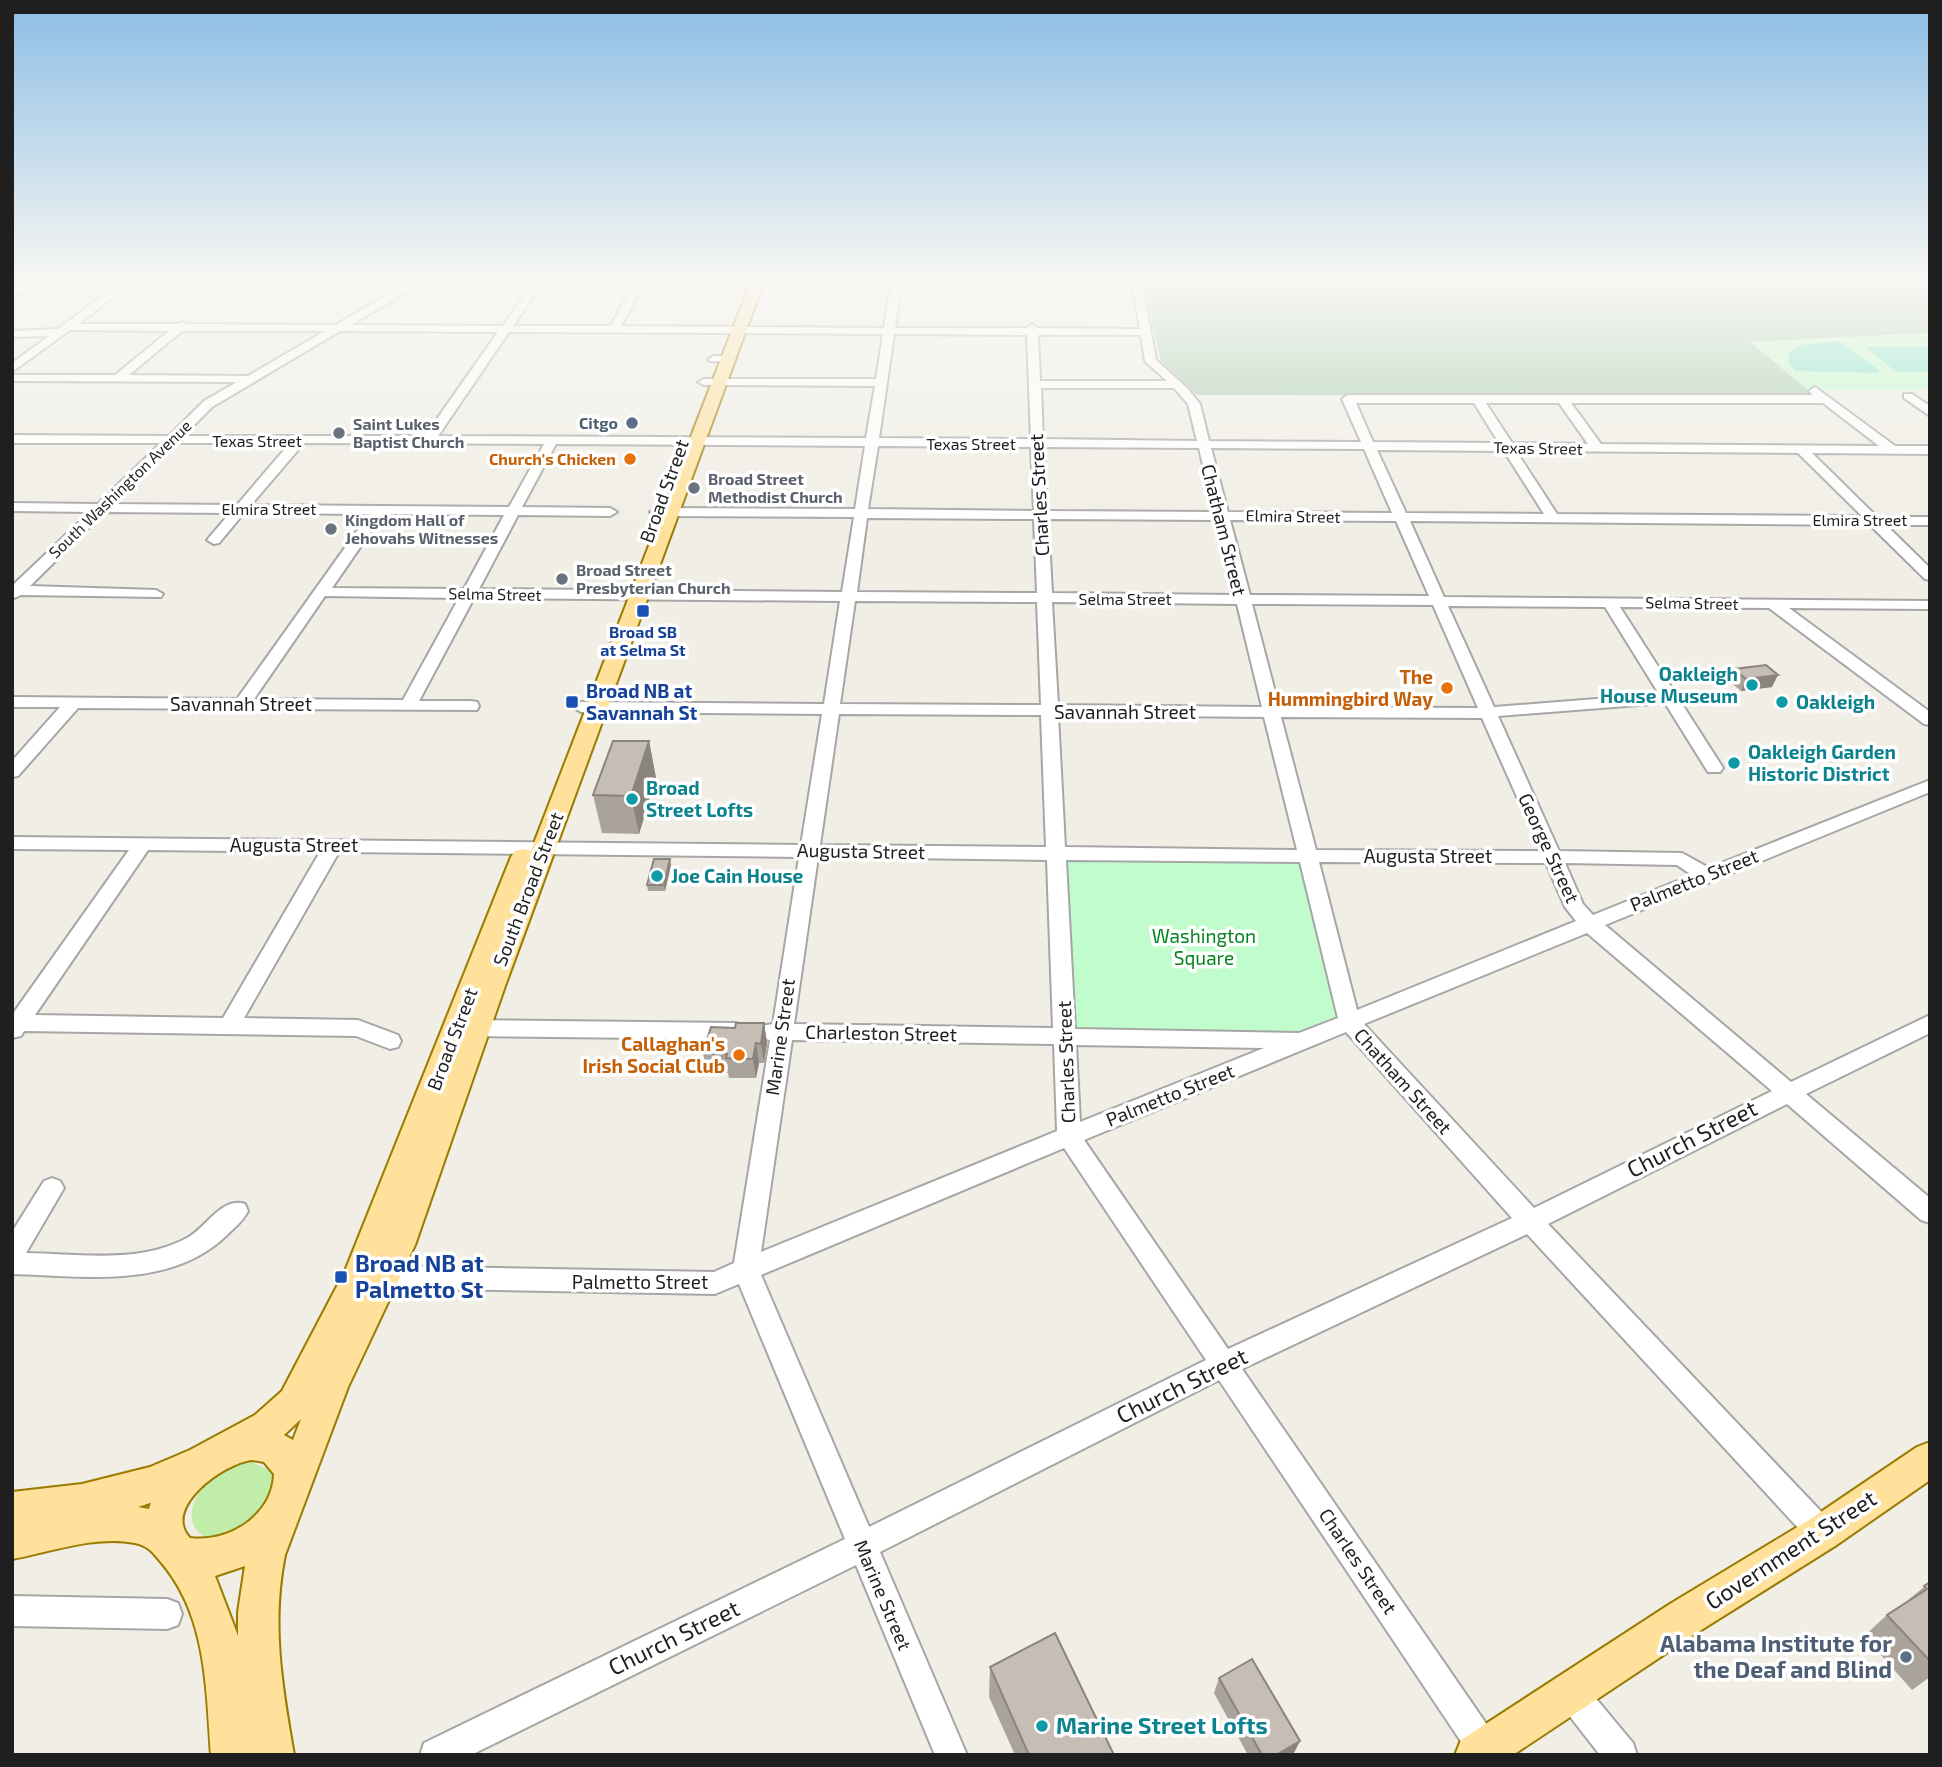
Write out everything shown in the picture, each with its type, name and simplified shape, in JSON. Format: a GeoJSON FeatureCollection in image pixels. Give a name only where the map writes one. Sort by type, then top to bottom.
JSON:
{"type":"FeatureCollection","features":[{"type":"Feature","properties":{"kind":"main road","name":"Broad Street"},"geometry":{"type":"LineString","coordinates":[[219,1453],[278,1419],[298,1397],[370,1251],[466,1028],[719,366]]}},
{"type":"Feature","properties":{"kind":"main road"},"geometry":{"type":"LineString","coordinates":[[273,1755],[255,1616],[265,1553],[333,1382],[386,1276],[466,1028]]}},
{"type":"Feature","properties":{"kind":"main road"},"geometry":{"type":"LineString","coordinates":[[12,1510],[71,1504],[118,1494],[157,1482],[219,1453],[260,1443],[279,1451],[290,1468],[286,1502],[260,1537],[234,1552],[208,1558],[173,1546]]}},
{"type":"Feature","properties":{"kind":"main road"},"geometry":{"type":"LineString","coordinates":[[173,1546],[167,1516],[174,1495],[192,1470],[219,1453]]}},
{"type":"Feature","properties":{"kind":"main road","name":"Government Street"},"geometry":{"type":"LineString","coordinates":[[1481,1752],[1684,1618],[1822,1533],[1930,1459]]}},
{"type":"Feature","properties":{"kind":"main road"},"geometry":{"type":"LineString","coordinates":[[12,1541],[121,1522],[148,1526],[173,1546],[204,1594],[215,1623],[222,1658],[232,1755]]}},
{"type":"Feature","properties":{"kind":"street"},"geometry":{"type":"LineString","coordinates":[[117,379],[132,366]]}},
{"type":"Feature","properties":{"kind":"street"},"geometry":{"type":"LineString","coordinates":[[218,397],[218,391],[244,366]]}},
{"type":"Feature","properties":{"kind":"street","name":"South Washington Avenue"},"geometry":{"type":"LineString","coordinates":[[14,591],[218,397],[271,366]]}},
{"type":"Feature","properties":{"kind":"street"},"geometry":{"type":"LineString","coordinates":[[428,441],[480,366]]}},
{"type":"Feature","properties":{"kind":"street","name":"Marine Street"},"geometry":{"type":"LineString","coordinates":[[884,366],[780,1032],[746,1270],[951,1755]]}},
{"type":"Feature","properties":{"kind":"street","name":"Charles Street"},"geometry":{"type":"LineString","coordinates":[[1033,366],[1058,853],[1069,1136],[1226,1363],[1481,1752]]}},
{"type":"Feature","properties":{"kind":"street","name":"Chatham Street"},"geometry":{"type":"LineString","coordinates":[[1157,366],[1194,404],[1241,600],[1350,1023],[1530,1221],[1822,1533]]}},
{"type":"Feature","properties":{"kind":"street"},"geometry":{"type":"LineString","coordinates":[[12,378],[248,379]]}},
{"type":"Feature","properties":{"kind":"street"},"geometry":{"type":"LineString","coordinates":[[713,382],[882,383]]}},
{"type":"Feature","properties":{"kind":"street"},"geometry":{"type":"LineString","coordinates":[[1034,384],[1178,385]]}},
{"type":"Feature","properties":{"kind":"street"},"geometry":{"type":"LineString","coordinates":[[1814,390],[1892,450]]}},
{"type":"Feature","properties":{"kind":"street"},"geometry":{"type":"LineString","coordinates":[[1930,396],[1908,396],[1930,412]]}},
{"type":"Feature","properties":{"kind":"street","name":"George Street"},"geometry":{"type":"LineString","coordinates":[[1479,400],[1348,399],[1575,908],[1589,923],[1930,1213]]}},
{"type":"Feature","properties":{"kind":"street"},"geometry":{"type":"LineString","coordinates":[[1479,400],[1825,399]]}},
{"type":"Feature","properties":{"kind":"street"},"geometry":{"type":"LineString","coordinates":[[1479,400],[1552,519]]}},
{"type":"Feature","properties":{"kind":"street"},"geometry":{"type":"LineString","coordinates":[[1563,400],[1598,448]]}},
{"type":"Feature","properties":{"kind":"street"},"geometry":{"type":"LineString","coordinates":[[191,421],[193,436],[204,440]]}},
{"type":"Feature","properties":{"kind":"street","name":"Texas Street"},"geometry":{"type":"LineString","coordinates":[[12,439],[1930,450]]}},
{"type":"Feature","properties":{"kind":"street"},"geometry":{"type":"LineString","coordinates":[[408,706],[552,440]]}},
{"type":"Feature","properties":{"kind":"street"},"geometry":{"type":"LineString","coordinates":[[214,540],[299,441]]}},
{"type":"Feature","properties":{"kind":"street"},"geometry":{"type":"LineString","coordinates":[[1802,450],[1930,576]]}},
{"type":"Feature","properties":{"kind":"street","name":"Elmira Street"},"geometry":{"type":"LineString","coordinates":[[12,507],[610,512]]}},
{"type":"Feature","properties":{"kind":"street"},"geometry":{"type":"LineString","coordinates":[[242,704],[379,510]]}},
{"type":"Feature","properties":{"kind":"street","name":"Elmira Street"},"geometry":{"type":"LineString","coordinates":[[664,512],[1930,521]]}},
{"type":"Feature","properties":{"kind":"street"},"geometry":{"type":"LineString","coordinates":[[14,591],[156,594]]}},
{"type":"Feature","properties":{"kind":"street","name":"Selma Street"},"geometry":{"type":"LineString","coordinates":[[321,592],[1930,605]]}},
{"type":"Feature","properties":{"kind":"street"},"geometry":{"type":"LineString","coordinates":[[1609,602],[1714,768]]}},
{"type":"Feature","properties":{"kind":"street"},"geometry":{"type":"LineString","coordinates":[[1773,604],[1930,719]]}},
{"type":"Feature","properties":{"kind":"street","name":"Savannah Street"},"geometry":{"type":"LineString","coordinates":[[589,707],[1489,713],[1668,698]]}},
{"type":"Feature","properties":{"kind":"street","name":"Savannah Street"},"geometry":{"type":"LineString","coordinates":[[12,702],[471,706]]}},
{"type":"Feature","properties":{"kind":"street"},"geometry":{"type":"LineString","coordinates":[[12,772],[72,703]]}},
{"type":"Feature","properties":{"kind":"street","name":"Palmetto Street"},"geometry":{"type":"LineString","coordinates":[[386,1276],[715,1283],[1930,785]]}},
{"type":"Feature","properties":{"kind":"street","name":"Augusta Street"},"geometry":{"type":"LineString","coordinates":[[12,843],[1671,858],[1682,859],[1706,875]]}},
{"type":"Feature","properties":{"kind":"street"},"geometry":{"type":"LineString","coordinates":[[14,1026],[143,844]]}},
{"type":"Feature","properties":{"kind":"street"},"geometry":{"type":"LineString","coordinates":[[229,1026],[334,845]]}},
{"type":"Feature","properties":{"kind":"street","name":"Church Street"},"geometry":{"type":"LineString","coordinates":[[436,1755],[862,1546],[1226,1363],[1530,1221],[1930,1023]]}},
{"type":"Feature","properties":{"kind":"street"},"geometry":{"type":"LineString","coordinates":[[14,1026],[358,1028],[390,1041]]}},
{"type":"Feature","properties":{"kind":"street","name":"Charleston Street"},"geometry":{"type":"LineString","coordinates":[[466,1028],[1306,1040]]}},
{"type":"Feature","properties":{"kind":"street"},"geometry":{"type":"LineString","coordinates":[[12,1254],[52,1188]]}},
{"type":"Feature","properties":{"kind":"street"},"geometry":{"type":"LineString","coordinates":[[12,1263],[132,1265],[166,1259],[197,1245],[236,1211]]}},
{"type":"Feature","properties":{"kind":"street"},"geometry":{"type":"LineString","coordinates":[[12,1611],[167,1614]]}},
{"type":"Feature","properties":{"kind":"street"},"geometry":{"type":"LineString","coordinates":[[1572,1694],[1621,1755]]}},
{"type":"Feature","properties":{"kind":"green space"},"geometry":{"type":"Polygon","coordinates":[[[1167,366],[1780,366],[1815,396],[1197,395],[1167,366]]]}},
{"type":"Feature","properties":{"kind":"green space"},"geometry":{"type":"Polygon","coordinates":[[[1780,366],[1930,366],[1930,390],[1808,390],[1780,366]]]}},
{"type":"Feature","properties":{"kind":"green space"},"geometry":{"type":"Polygon","coordinates":[[[1791,366],[1874,366],[1880,371],[1877,373],[1795,371],[1791,366]]]}},
{"type":"Feature","properties":{"kind":"green space"},"geometry":{"type":"Polygon","coordinates":[[[1889,366],[1930,366],[1930,372],[1896,372],[1889,366]]]}},
{"type":"Feature","properties":{"kind":"green space","name":"Washington Square"},"geometry":{"type":"Polygon","coordinates":[[[1058,853],[1306,855],[1350,1023],[1306,1040],[1065,1036],[1058,853]]]}},
{"type":"Feature","properties":{"kind":"green space"},"geometry":{"type":"Polygon","coordinates":[[[251,1462],[270,1470],[276,1480],[266,1515],[215,1541],[202,1535],[194,1526],[192,1516],[198,1495],[214,1476],[225,1469],[251,1462]]]}},
{"type":"Feature","properties":{"kind":"building"},"geometry":{"type":"Polygon","coordinates":[[[1766,665],[1778,675],[1746,679],[1734,669],[1766,665]]]}},
{"type":"Feature","properties":{"kind":"building"},"geometry":{"type":"Polygon","coordinates":[[[613,741],[649,741],[631,796],[593,795],[613,741]]]}},
{"type":"Feature","properties":{"kind":"building","name":"Joe Cain House"},"geometry":{"type":"Polygon","coordinates":[[[654,859],[670,859],[664,885],[647,885],[654,859]]]}},
{"type":"Feature","properties":{"kind":"building"},"geometry":{"type":"Polygon","coordinates":[[[736,1023],[764,1023],[761,1044],[756,1043],[753,1059],[726,1058],[727,1054],[703,1053],[711,1027],[735,1028],[736,1023]]]}},
{"type":"Feature","properties":{"kind":"building"},"geometry":{"type":"Polygon","coordinates":[[[1930,1582],[1930,1661],[1887,1615],[1927,1589],[1924,1586],[1930,1582]]]}},
{"type":"Feature","properties":{"kind":"building"},"geometry":{"type":"Polygon","coordinates":[[[1055,1633],[1114,1755],[1029,1755],[990,1667],[1055,1633]]]}},
{"type":"Feature","properties":{"kind":"building"},"geometry":{"type":"Polygon","coordinates":[[[1252,1659],[1300,1741],[1276,1755],[1262,1755],[1219,1678],[1252,1659]]]}},
{"type":"Feature","properties":{"kind":"place","name":"Citgo"},"geometry":{"type":"Point","coordinates":[632,423]}},
{"type":"Feature","properties":{"kind":"place","name":"Saint Lukes Baptist Church"},"geometry":{"type":"Point","coordinates":[339,433]}},
{"type":"Feature","properties":{"kind":"place","name":"Church's Chicken"},"geometry":{"type":"Point","coordinates":[630,459]}},
{"type":"Feature","properties":{"kind":"place","name":"Broad Street Methodist Church"},"geometry":{"type":"Point","coordinates":[694,488]}},
{"type":"Feature","properties":{"kind":"place","name":"Kingdom Hall of Jehovahs Witnesses"},"geometry":{"type":"Point","coordinates":[331,529]}},
{"type":"Feature","properties":{"kind":"place","name":"Broad Street Presbyterian Church"},"geometry":{"type":"Point","coordinates":[562,579]}},
{"type":"Feature","properties":{"kind":"place","name":"Broad SB at Selma St"},"geometry":{"type":"Point","coordinates":[643,611]}},
{"type":"Feature","properties":{"kind":"place","name":"Oakleigh House Museum"},"geometry":{"type":"Point","coordinates":[1752,685]}},
{"type":"Feature","properties":{"kind":"place","name":"The Hummingbird Way"},"geometry":{"type":"Point","coordinates":[1447,688]}},
{"type":"Feature","properties":{"kind":"place","name":"Broad NB at Savannah St"},"geometry":{"type":"Point","coordinates":[572,702]}},
{"type":"Feature","properties":{"kind":"place","name":"Oakleigh"},"geometry":{"type":"Point","coordinates":[1782,702]}},
{"type":"Feature","properties":{"kind":"place","name":"Oakleigh Garden Historic District"},"geometry":{"type":"Point","coordinates":[1734,763]}},
{"type":"Feature","properties":{"kind":"place","name":"Broad Street Lofts"},"geometry":{"type":"Point","coordinates":[632,799]}},
{"type":"Feature","properties":{"kind":"place","name":"Joe Cain House"},"geometry":{"type":"Point","coordinates":[657,876]}},
{"type":"Feature","properties":{"kind":"place","name":"Callaghan's Irish Social Club"},"geometry":{"type":"Point","coordinates":[739,1055]}},
{"type":"Feature","properties":{"kind":"place","name":"Broad NB at Palmetto St"},"geometry":{"type":"Point","coordinates":[341,1277]}},
{"type":"Feature","properties":{"kind":"place","name":"Alabama Institute for the Deaf and Blind"},"geometry":{"type":"Point","coordinates":[1906,1657]}},
{"type":"Feature","properties":{"kind":"place","name":"Marine Street Lofts"},"geometry":{"type":"Point","coordinates":[1042,1726]}}]}
